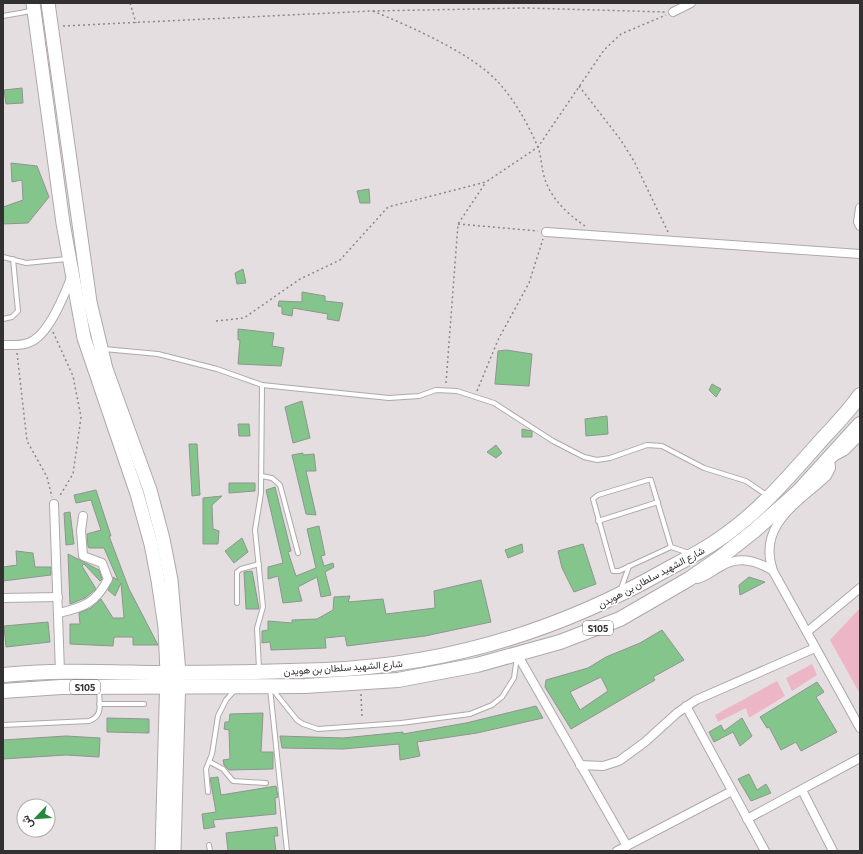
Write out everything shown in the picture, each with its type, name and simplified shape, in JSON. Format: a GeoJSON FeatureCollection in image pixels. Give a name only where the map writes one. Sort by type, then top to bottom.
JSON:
{"type":"FeatureCollection","features":[{"type":"Feature","properties":{"kind":"highway","name":"شارع الشهيد سلطان بن هويدن"},"geometry":{"type":"LineString","coordinates":[[3,691],[61,687],[99,687],[259,671],[359,668],[399,664],[478,648],[539,629],[619,596],[694,555],[735,528],[769,497],[802,463],[860,395]]}},
{"type":"Feature","properties":{"kind":"highway","name":"شارع الشهيد سلطان بن هويدن"},"geometry":{"type":"LineString","coordinates":[[3,675],[60,672],[173,679],[239,687],[398,680],[439,673],[564,641],[620,619],[689,579],[721,558],[754,532],[799,491],[860,424]]}},
{"type":"Feature","properties":{"kind":"highway"},"geometry":{"type":"LineString","coordinates":[[564,641],[557,635],[557,631],[599,612],[619,596]]}},
{"type":"Feature","properties":{"kind":"main road"},"geometry":{"type":"LineString","coordinates":[[48,3],[90,302],[100,349],[150,490],[163,539],[171,580],[174,851]]}},
{"type":"Feature","properties":{"kind":"main road"},"geometry":{"type":"LineString","coordinates":[[33,7],[69,259],[84,338],[137,494],[151,544],[173,679],[162,851]]}},
{"type":"Feature","properties":{"kind":"street"},"geometry":{"type":"LineString","coordinates":[[673,12],[691,3]]}},
{"type":"Feature","properties":{"kind":"street"},"geometry":{"type":"LineString","coordinates":[[860,208],[858,222],[860,226]]}},
{"type":"Feature","properties":{"kind":"street"},"geometry":{"type":"LineString","coordinates":[[546,232],[671,239],[860,254]]}},
{"type":"Feature","properties":{"kind":"street"},"geometry":{"type":"LineString","coordinates":[[3,345],[16,345],[33,340],[49,322],[65,294],[72,276]]}},
{"type":"Feature","properties":{"kind":"street"},"geometry":{"type":"LineString","coordinates":[[860,436],[845,451],[830,458],[831,468],[827,476],[779,520],[774,528],[770,540],[769,554],[773,571],[860,728]]}},
{"type":"Feature","properties":{"kind":"street"},"geometry":{"type":"LineString","coordinates":[[54,504],[60,672]]}},
{"type":"Feature","properties":{"kind":"street"},"geometry":{"type":"LineString","coordinates":[[59,613],[89,604],[102,593],[108,579],[102,563],[83,556],[81,531],[83,516]]}},
{"type":"Feature","properties":{"kind":"street"},"geometry":{"type":"LineString","coordinates":[[689,579],[704,577],[721,565],[743,559],[762,564],[773,571]]}},
{"type":"Feature","properties":{"kind":"street"},"geometry":{"type":"LineString","coordinates":[[807,632],[860,588]]}},
{"type":"Feature","properties":{"kind":"street"},"geometry":{"type":"LineString","coordinates":[[3,598],[58,597]]}},
{"type":"Feature","properties":{"kind":"street"},"geometry":{"type":"LineString","coordinates":[[580,765],[603,766],[619,760],[646,742],[686,706],[707,695],[815,648]]}},
{"type":"Feature","properties":{"kind":"street"},"geometry":{"type":"LineString","coordinates":[[517,654],[627,846]]}},
{"type":"Feature","properties":{"kind":"street"},"geometry":{"type":"LineString","coordinates":[[686,706],[765,851]]}},
{"type":"Feature","properties":{"kind":"street"},"geometry":{"type":"LineString","coordinates":[[747,819],[860,758]]}},
{"type":"Feature","properties":{"kind":"street"},"geometry":{"type":"LineString","coordinates":[[802,790],[833,851]]}},
{"type":"Feature","properties":{"kind":"street"},"geometry":{"type":"LineString","coordinates":[[617,851],[732,791]]}},
{"type":"Feature","properties":{"kind":"lane"},"geometry":{"type":"LineString","coordinates":[[3,16],[33,7]]}},
{"type":"Feature","properties":{"kind":"lane"},"geometry":{"type":"LineString","coordinates":[[3,257],[26,263],[69,259]]}},
{"type":"Feature","properties":{"kind":"lane"},"geometry":{"type":"LineString","coordinates":[[3,320],[12,317],[18,311],[13,259]]}},
{"type":"Feature","properties":{"kind":"lane"},"geometry":{"type":"LineString","coordinates":[[100,349],[158,354],[217,369],[262,385],[389,398],[419,396],[436,390],[456,391],[494,403],[553,441],[584,457],[597,460],[610,458],[647,445],[662,446],[704,468],[746,481],[769,497]]}},
{"type":"Feature","properties":{"kind":"lane"},"geometry":{"type":"LineString","coordinates":[[259,671],[257,628],[263,607],[255,530],[261,493],[262,385]]}},
{"type":"Feature","properties":{"kind":"lane"},"geometry":{"type":"LineString","coordinates":[[261,476],[272,478],[280,485],[298,553]]}},
{"type":"Feature","properties":{"kind":"lane"},"geometry":{"type":"LineString","coordinates":[[671,547],[653,482],[648,480],[598,495],[593,502],[611,569],[615,572],[671,547],[694,555]]}},
{"type":"Feature","properties":{"kind":"lane"},"geometry":{"type":"LineString","coordinates":[[598,521],[658,502]]}},
{"type":"Feature","properties":{"kind":"lane"},"geometry":{"type":"LineString","coordinates":[[237,603],[236,572],[259,564]]}},
{"type":"Feature","properties":{"kind":"lane"},"geometry":{"type":"LineString","coordinates":[[619,596],[629,566]]}},
{"type":"Feature","properties":{"kind":"lane"},"geometry":{"type":"LineString","coordinates":[[270,686],[291,714],[303,724],[326,729],[432,719],[470,714],[482,710],[502,697],[514,678],[517,654]]}},
{"type":"Feature","properties":{"kind":"lane"},"geometry":{"type":"LineString","coordinates":[[270,686],[287,851]]}},
{"type":"Feature","properties":{"kind":"lane"},"geometry":{"type":"LineString","coordinates":[[3,725],[88,721],[96,718],[99,714],[99,687]]}},
{"type":"Feature","properties":{"kind":"lane"},"geometry":{"type":"LineString","coordinates":[[208,792],[206,772],[210,762],[220,712],[228,697],[239,687]]}},
{"type":"Feature","properties":{"kind":"lane"},"geometry":{"type":"LineString","coordinates":[[99,704],[144,704]]}},
{"type":"Feature","properties":{"kind":"lane"},"geometry":{"type":"LineString","coordinates":[[210,762],[223,769],[233,781],[266,783]]}},
{"type":"Feature","properties":{"kind":"lane"},"geometry":{"type":"LineString","coordinates":[[209,845],[210,851]]}},
{"type":"Feature","properties":{"kind":"path"},"geometry":{"type":"LineString","coordinates":[[130,3],[136,23]]}},
{"type":"Feature","properties":{"kind":"path"},"geometry":{"type":"LineString","coordinates":[[51,27],[372,11],[526,8],[673,12]]}},
{"type":"Feature","properties":{"kind":"path"},"geometry":{"type":"LineString","coordinates":[[372,11],[408,25],[476,63],[499,83],[511,98],[538,147],[543,173],[550,192],[566,211],[600,236]]}},
{"type":"Feature","properties":{"kind":"path"},"geometry":{"type":"LineString","coordinates":[[216,322],[244,318],[300,279],[340,260],[388,207],[486,182],[538,147],[604,50],[621,34],[651,23],[673,12]]}},
{"type":"Feature","properties":{"kind":"path"},"geometry":{"type":"LineString","coordinates":[[579,85],[620,139],[634,161],[671,239]]}},
{"type":"Feature","properties":{"kind":"path"},"geometry":{"type":"LineString","coordinates":[[445,390],[458,224],[486,182]]}},
{"type":"Feature","properties":{"kind":"path"},"geometry":{"type":"LineString","coordinates":[[458,224],[546,232],[528,284],[498,340],[475,397]]}},
{"type":"Feature","properties":{"kind":"path"},"geometry":{"type":"LineString","coordinates":[[49,322],[73,376],[81,417],[73,474],[54,504]]}},
{"type":"Feature","properties":{"kind":"path"},"geometry":{"type":"LineString","coordinates":[[16,345],[27,441],[47,477],[54,504]]}},
{"type":"Feature","properties":{"kind":"path"},"geometry":{"type":"LineString","coordinates":[[360,682],[363,726]]}},
{"type":"Feature","properties":{"kind":"shaded area"},"geometry":{"type":"Polygon","coordinates":[[[860,608],[860,694],[830,640],[860,608]]]}},
{"type":"Feature","properties":{"kind":"shaded area"},"geometry":{"type":"Polygon","coordinates":[[[812,664],[817,675],[792,691],[786,678],[812,664]]]}},
{"type":"Feature","properties":{"kind":"shaded area"},"geometry":{"type":"Polygon","coordinates":[[[777,681],[785,696],[749,718],[746,708],[718,722],[715,715],[777,681]]]}},
{"type":"Feature","properties":{"kind":"building"},"geometry":{"type":"Polygon","coordinates":[[[22,88],[23,103],[6,104],[4,90],[22,88]]]}},
{"type":"Feature","properties":{"kind":"building"},"geometry":{"type":"Polygon","coordinates":[[[11,163],[37,166],[49,197],[28,223],[3,224],[3,207],[23,200],[22,180],[12,182],[11,163]]]}},
{"type":"Feature","properties":{"kind":"building"},"geometry":{"type":"Polygon","coordinates":[[[369,189],[370,203],[360,203],[357,191],[369,189]]]}},
{"type":"Feature","properties":{"kind":"building"},"geometry":{"type":"Polygon","coordinates":[[[243,269],[246,283],[237,284],[235,273],[243,269]]]}},
{"type":"Feature","properties":{"kind":"building"},"geometry":{"type":"Polygon","coordinates":[[[302,292],[325,296],[325,301],[343,303],[339,321],[327,319],[328,314],[293,308],[292,316],[282,314],[282,307],[278,306],[279,301],[302,302],[302,292]]]}},
{"type":"Feature","properties":{"kind":"building"},"geometry":{"type":"Polygon","coordinates":[[[238,329],[274,333],[272,346],[284,348],[281,366],[238,364],[240,340],[238,340],[238,329]]]}},
{"type":"Feature","properties":{"kind":"building"},"geometry":{"type":"Polygon","coordinates":[[[506,350],[532,354],[529,386],[495,384],[498,351],[506,350]]]}},
{"type":"Feature","properties":{"kind":"building"},"geometry":{"type":"Polygon","coordinates":[[[712,384],[721,389],[716,397],[709,390],[712,384]]]}},
{"type":"Feature","properties":{"kind":"building"},"geometry":{"type":"Polygon","coordinates":[[[302,401],[310,438],[293,443],[285,407],[302,401]]]}},
{"type":"Feature","properties":{"kind":"building"},"geometry":{"type":"Polygon","coordinates":[[[607,416],[608,434],[586,436],[585,419],[607,416]]]}},
{"type":"Feature","properties":{"kind":"building"},"geometry":{"type":"Polygon","coordinates":[[[238,424],[249,424],[250,436],[239,436],[238,424]]]}},
{"type":"Feature","properties":{"kind":"building"},"geometry":{"type":"Polygon","coordinates":[[[522,429],[532,431],[532,437],[522,437],[522,429]]]}},
{"type":"Feature","properties":{"kind":"building"},"geometry":{"type":"Polygon","coordinates":[[[189,444],[197,444],[200,495],[192,496],[189,444]]]}},
{"type":"Feature","properties":{"kind":"building"},"geometry":{"type":"Polygon","coordinates":[[[496,445],[502,453],[496,458],[487,452],[496,445]]]}},
{"type":"Feature","properties":{"kind":"building"},"geometry":{"type":"Polygon","coordinates":[[[303,453],[303,455],[314,454],[316,471],[306,471],[316,515],[306,514],[292,455],[303,453]]]}},
{"type":"Feature","properties":{"kind":"building"},"geometry":{"type":"Polygon","coordinates":[[[229,483],[255,483],[255,491],[229,493],[229,483]]]}},
{"type":"Feature","properties":{"kind":"building"},"geometry":{"type":"Polygon","coordinates":[[[275,487],[291,551],[288,552],[296,576],[316,568],[307,529],[319,526],[325,555],[321,556],[324,566],[333,563],[334,567],[325,572],[331,595],[321,597],[317,577],[298,587],[302,601],[283,603],[278,576],[268,579],[268,567],[283,563],[266,490],[275,487]]]}},
{"type":"Feature","properties":{"kind":"building"},"geometry":{"type":"Polygon","coordinates":[[[96,490],[111,536],[109,536],[129,589],[158,645],[133,645],[133,637],[114,637],[113,646],[70,644],[70,624],[80,624],[79,613],[91,608],[101,599],[113,618],[124,618],[121,583],[115,596],[108,590],[113,577],[118,580],[104,548],[88,547],[87,534],[101,530],[91,500],[76,503],[74,495],[96,490]]]}},
{"type":"Feature","properties":{"kind":"building"},"geometry":{"type":"Polygon","coordinates":[[[222,496],[212,505],[213,529],[219,531],[218,544],[203,544],[203,498],[222,496]]]}},
{"type":"Feature","properties":{"kind":"building"},"geometry":{"type":"Polygon","coordinates":[[[70,512],[74,544],[66,545],[64,513],[70,512]]]}},
{"type":"Feature","properties":{"kind":"building"},"geometry":{"type":"Polygon","coordinates":[[[242,538],[248,552],[234,563],[225,551],[242,538]]]}},
{"type":"Feature","properties":{"kind":"building"},"geometry":{"type":"Polygon","coordinates":[[[522,544],[523,552],[508,558],[505,550],[522,544]]]}},
{"type":"Feature","properties":{"kind":"building"},"geometry":{"type":"Polygon","coordinates":[[[583,544],[596,584],[574,592],[562,568],[558,551],[583,544]]]}},
{"type":"Feature","properties":{"kind":"building"},"geometry":{"type":"Polygon","coordinates":[[[16,551],[33,553],[35,567],[51,567],[51,575],[3,581],[3,567],[17,565],[16,551]]]}},
{"type":"Feature","properties":{"kind":"building"},"geometry":{"type":"Polygon","coordinates":[[[68,554],[99,570],[102,579],[100,581],[84,564],[82,566],[96,589],[85,598],[70,604],[68,554]]]}},
{"type":"Feature","properties":{"kind":"building"},"geometry":{"type":"Polygon","coordinates":[[[252,571],[259,609],[246,609],[244,572],[252,571]]]}},
{"type":"Feature","properties":{"kind":"building"},"geometry":{"type":"Polygon","coordinates":[[[749,577],[765,582],[740,595],[739,585],[749,577]]]}},
{"type":"Feature","properties":{"kind":"building"},"geometry":{"type":"Polygon","coordinates":[[[481,580],[491,622],[425,636],[347,646],[345,636],[325,638],[326,648],[271,650],[270,642],[262,643],[262,631],[268,630],[268,621],[292,623],[292,620],[317,619],[333,610],[334,597],[350,596],[348,602],[383,599],[386,614],[435,608],[434,591],[481,580]]]}},
{"type":"Feature","properties":{"kind":"building"},"geometry":{"type":"Polygon","coordinates":[[[48,622],[50,642],[6,647],[4,626],[48,622]]]}},
{"type":"Feature","properties":{"kind":"building"},"geometry":{"type":"Polygon","coordinates":[[[662,630],[684,660],[653,677],[655,680],[571,729],[545,687],[546,680],[588,668],[606,657],[640,643],[662,630]],[[601,677],[570,692],[580,710],[608,691],[601,677]]]}},
{"type":"Feature","properties":{"kind":"building"},"geometry":{"type":"Polygon","coordinates":[[[817,682],[824,692],[816,697],[837,732],[801,751],[796,742],[781,750],[769,727],[767,728],[760,717],[817,682]]]}},
{"type":"Feature","properties":{"kind":"building"},"geometry":{"type":"Polygon","coordinates":[[[536,706],[543,718],[477,733],[417,742],[420,756],[400,760],[399,744],[343,749],[282,748],[280,736],[343,738],[403,732],[403,734],[466,723],[536,706]]]}},
{"type":"Feature","properties":{"kind":"building"},"geometry":{"type":"Polygon","coordinates":[[[263,713],[261,752],[273,752],[273,769],[229,770],[224,765],[223,760],[230,759],[229,730],[224,729],[225,722],[229,722],[230,714],[263,713]]]}},
{"type":"Feature","properties":{"kind":"building"},"geometry":{"type":"Polygon","coordinates":[[[107,718],[149,719],[149,733],[107,732],[107,718]]]}},
{"type":"Feature","properties":{"kind":"building"},"geometry":{"type":"Polygon","coordinates":[[[742,718],[752,736],[740,746],[733,732],[714,742],[709,732],[721,725],[724,731],[742,718]]]}},
{"type":"Feature","properties":{"kind":"building"},"geometry":{"type":"Polygon","coordinates":[[[66,736],[100,738],[99,757],[66,755],[3,759],[3,740],[66,736]]]}},
{"type":"Feature","properties":{"kind":"building"},"geometry":{"type":"Polygon","coordinates":[[[749,774],[757,790],[766,784],[771,793],[751,801],[738,779],[749,774]]]}},
{"type":"Feature","properties":{"kind":"building"},"geometry":{"type":"Polygon","coordinates":[[[218,777],[221,795],[276,786],[278,797],[275,798],[276,814],[213,820],[215,827],[204,829],[202,814],[216,812],[210,778],[218,777]]]}},
{"type":"Feature","properties":{"kind":"building"},"geometry":{"type":"Polygon","coordinates":[[[277,827],[278,836],[274,836],[276,851],[228,851],[226,833],[277,827]]]}}]}
